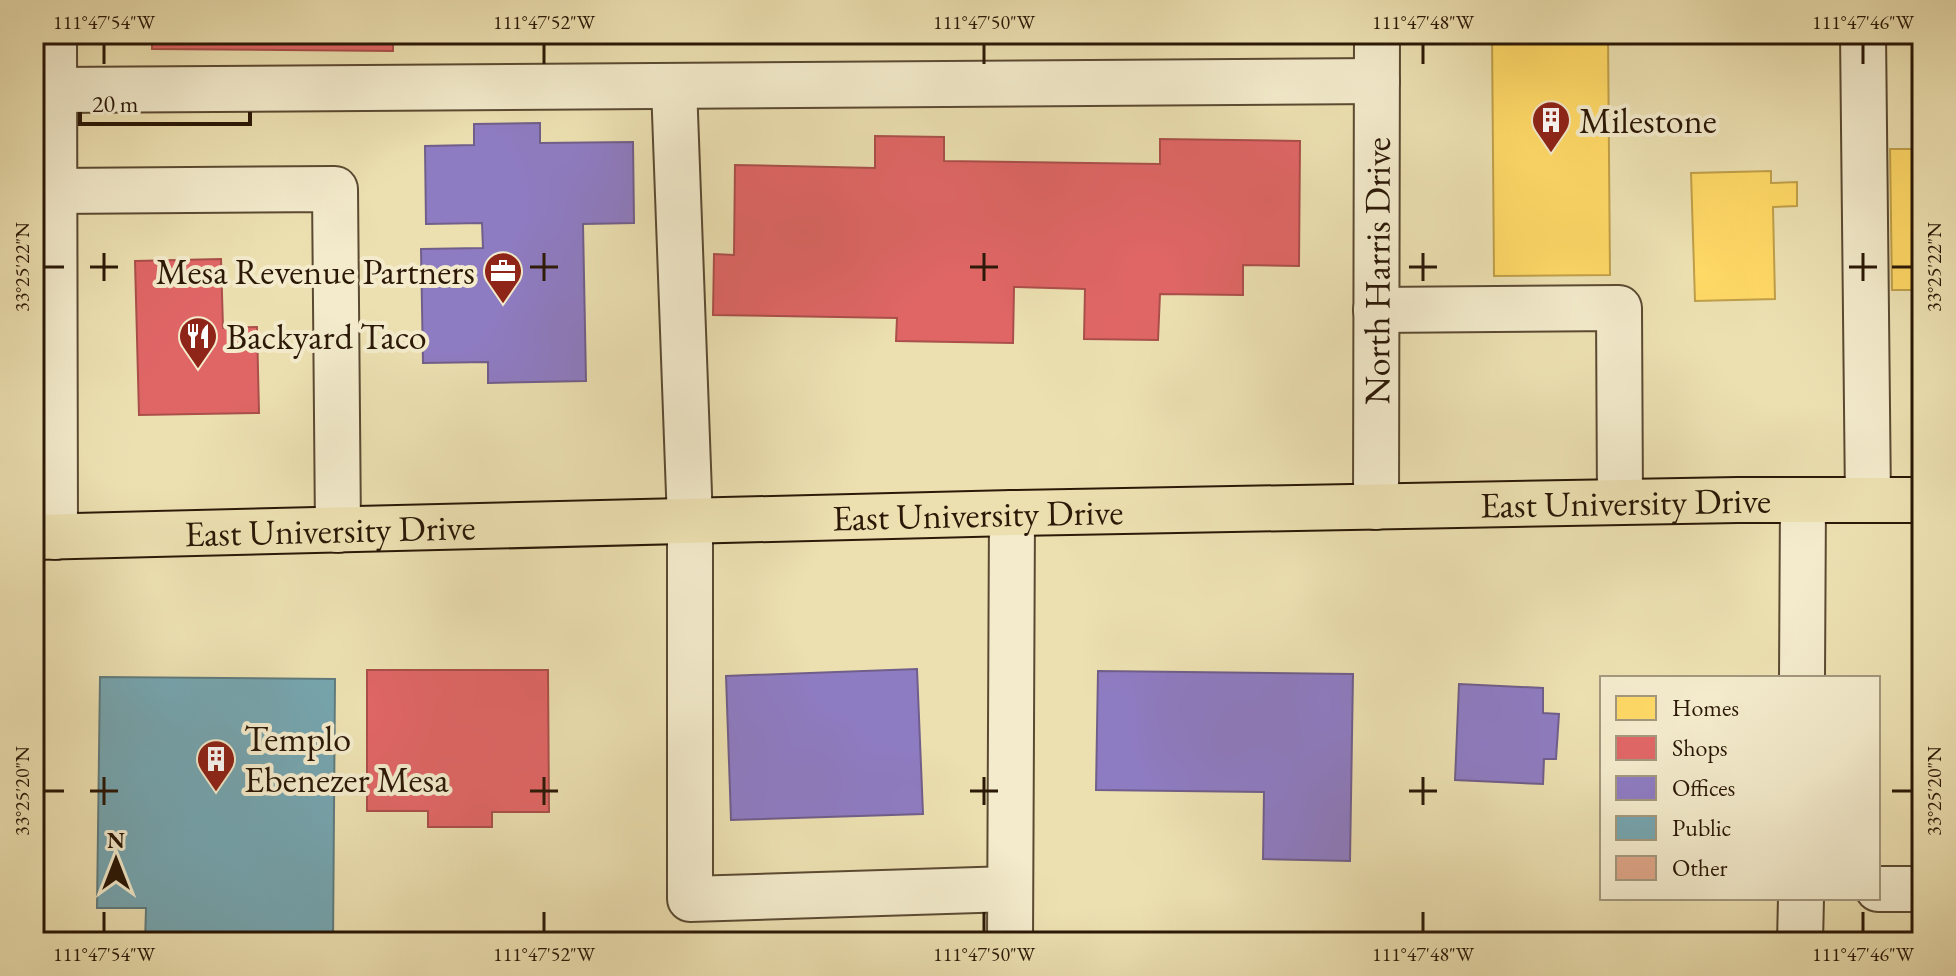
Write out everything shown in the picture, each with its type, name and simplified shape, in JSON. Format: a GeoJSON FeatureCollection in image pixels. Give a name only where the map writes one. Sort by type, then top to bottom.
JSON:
{"type":"FeatureCollection","features":[{"type":"Feature","properties":{"kind":"main road","name":"East University Drive"},"geometry":{"type":"LineString","coordinates":[[44,537],[1012,513],[1922,500]]}},
{"type":"Feature","properties":{"kind":"street"},"geometry":{"type":"LineString","coordinates":[[44,537],[54,191],[47,81],[54,34]]}},
{"type":"Feature","properties":{"kind":"street","name":"North Harris Drive"},"geometry":{"type":"LineString","coordinates":[[1376,507],[1377,34]]}},
{"type":"Feature","properties":{"kind":"street"},"geometry":{"type":"LineString","coordinates":[[1863,34],[1868,500]]}},
{"type":"Feature","properties":{"kind":"street"},"geometry":{"type":"LineString","coordinates":[[47,81],[674,86],[1377,81]]}},
{"type":"Feature","properties":{"kind":"street"},"geometry":{"type":"LineString","coordinates":[[674,86],[690,521],[690,899],[1010,889]]}},
{"type":"Feature","properties":{"kind":"street"},"geometry":{"type":"LineString","coordinates":[[54,191],[335,189],[338,530]]}},
{"type":"Feature","properties":{"kind":"street"},"geometry":{"type":"LineString","coordinates":[[1376,310],[1619,308],[1620,502]]}},
{"type":"Feature","properties":{"kind":"street"},"geometry":{"type":"LineString","coordinates":[[1802,676],[1803,500]]}},
{"type":"Feature","properties":{"kind":"street"},"geometry":{"type":"LineString","coordinates":[[1010,942],[1012,513]]}},
{"type":"Feature","properties":{"kind":"street"},"geometry":{"type":"LineString","coordinates":[[1880,889],[1922,889]]}},
{"type":"Feature","properties":{"kind":"street"},"geometry":{"type":"LineString","coordinates":[[1800,942],[1801,900]]}},
{"type":"Feature","properties":{"kind":"building: Homes","name":"Milestone"},"geometry":{"type":"Polygon","coordinates":[[[1492,34],[1608,34],[1610,275],[1494,276],[1492,34]]]}},
{"type":"Feature","properties":{"kind":"building: Homes"},"geometry":{"type":"Polygon","coordinates":[[[1890,149],[1922,149],[1922,290],[1892,290],[1890,149]]]}},
{"type":"Feature","properties":{"kind":"building: Homes"},"geometry":{"type":"Polygon","coordinates":[[[1771,171],[1771,183],[1797,182],[1797,206],[1773,207],[1775,299],[1695,301],[1691,173],[1771,171]]]}},
{"type":"Feature","properties":{"kind":"building: Shops"},"geometry":{"type":"Polygon","coordinates":[[[152,34],[393,34],[393,51],[152,49],[152,34]]]}},
{"type":"Feature","properties":{"kind":"building: Shops"},"geometry":{"type":"Polygon","coordinates":[[[939,34],[990,34],[990,37],[939,39],[939,34]]]}},
{"type":"Feature","properties":{"kind":"building: Shops"},"geometry":{"type":"Polygon","coordinates":[[[1080,34],[1247,34],[1247,35],[1080,39],[1080,34]]]}},
{"type":"Feature","properties":{"kind":"building: Shops"},"geometry":{"type":"Polygon","coordinates":[[[875,136],[944,137],[944,161],[1160,164],[1160,139],[1300,141],[1299,266],[1243,265],[1243,295],[1160,294],[1158,340],[1084,339],[1085,289],[1014,287],[1013,343],[896,341],[897,318],[713,315],[714,254],[734,255],[735,165],[875,168],[875,136]]]}},
{"type":"Feature","properties":{"kind":"building: Shops","name":"Backyard Taco"},"geometry":{"type":"Polygon","coordinates":[[[221,259],[223,328],[257,327],[259,413],[139,415],[135,261],[221,259]]]}},
{"type":"Feature","properties":{"kind":"building: Shops"},"geometry":{"type":"Polygon","coordinates":[[[367,670],[548,670],[549,812],[492,812],[492,827],[428,827],[428,811],[367,811],[367,670]]]}},
{"type":"Feature","properties":{"kind":"building: Offices","name":"Mesa Revenue Partners"},"geometry":{"type":"Polygon","coordinates":[[[540,123],[540,143],[633,142],[634,223],[583,224],[586,381],[488,383],[488,362],[423,363],[421,249],[483,248],[482,223],[426,224],[425,146],[474,145],[474,124],[540,123]]]}},
{"type":"Feature","properties":{"kind":"building: Offices"},"geometry":{"type":"Polygon","coordinates":[[[917,669],[923,814],[731,820],[726,676],[917,669]]]}},
{"type":"Feature","properties":{"kind":"building: Offices"},"geometry":{"type":"Polygon","coordinates":[[[1098,671],[1353,674],[1350,861],[1263,859],[1264,792],[1096,790],[1098,671]]]}},
{"type":"Feature","properties":{"kind":"building: Offices"},"geometry":{"type":"Polygon","coordinates":[[[1459,684],[1543,688],[1543,713],[1559,714],[1556,759],[1544,759],[1543,784],[1455,780],[1459,684]]]}},
{"type":"Feature","properties":{"kind":"building: Public","name":"Templo Ebenezer Mesa"},"geometry":{"type":"Polygon","coordinates":[[[100,677],[335,679],[333,942],[145,942],[146,908],[97,908],[100,677]]]}},
{"type":"Feature","properties":{"kind":"building: Other"},"geometry":{"type":"Polygon","coordinates":[[[1919,681],[1922,681],[1922,822],[1919,822],[1919,681]]]}},
{"type":"Feature","properties":{"kind":"place","name":"Milestone"},"geometry":{"type":"Point","coordinates":[1551,154]}},
{"type":"Feature","properties":{"kind":"place","name":"Mesa Revenue Partners"},"geometry":{"type":"Point","coordinates":[503,305]}},
{"type":"Feature","properties":{"kind":"place","name":"Backyard Taco"},"geometry":{"type":"Point","coordinates":[198,370]}},
{"type":"Feature","properties":{"kind":"place","name":"Templo Ebenezer Mesa"},"geometry":{"type":"Point","coordinates":[216,793]}}]}
